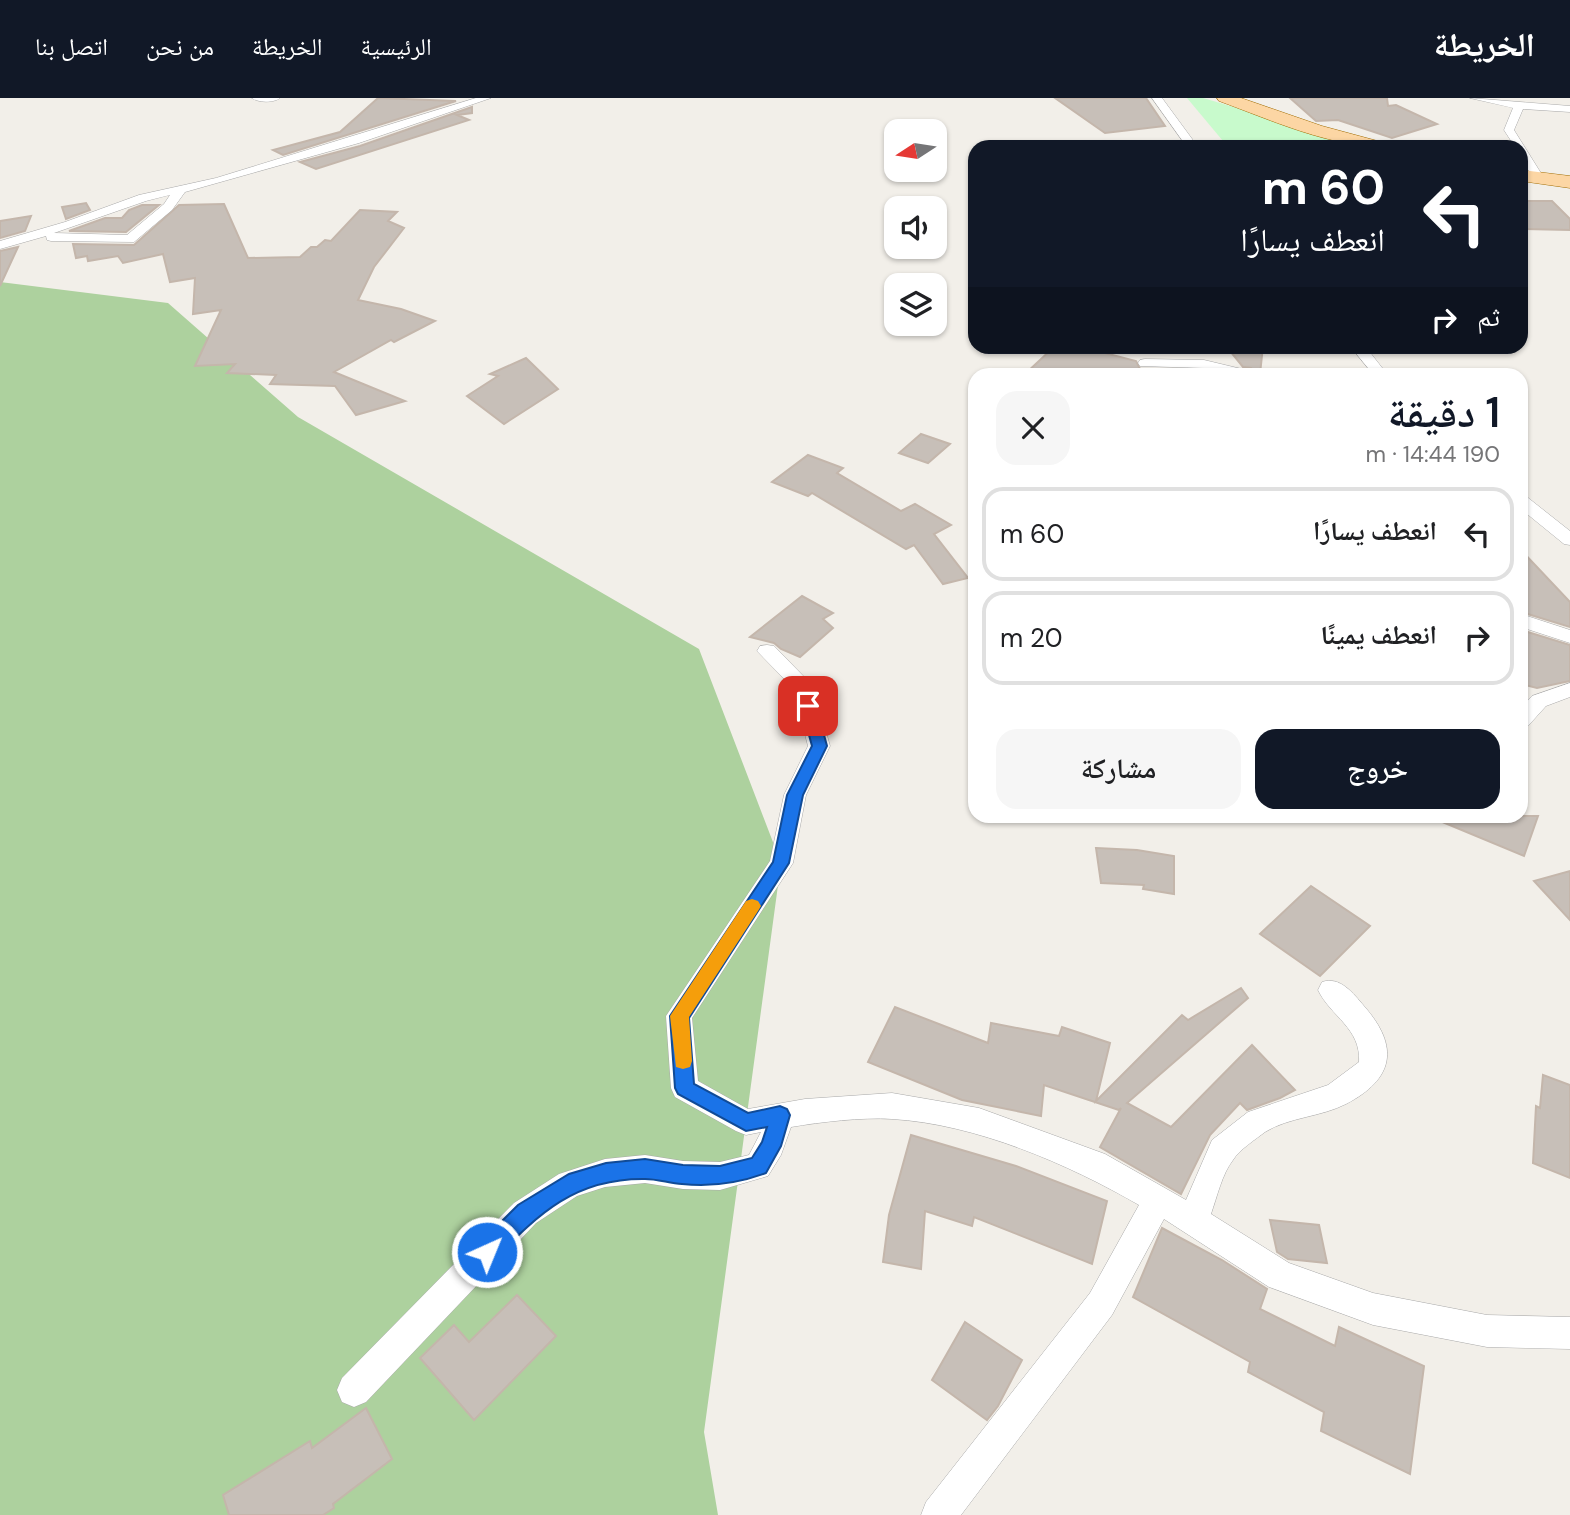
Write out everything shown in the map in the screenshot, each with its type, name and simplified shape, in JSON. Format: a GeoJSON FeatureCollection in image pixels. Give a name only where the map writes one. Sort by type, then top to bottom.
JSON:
{"type":"FeatureCollection","features":[{"type":"Feature","properties":{"kind":"main road"},"geometry":{"type":"LineString","coordinates":[[1225,98],[1353,140]]}},
{"type":"Feature","properties":{"kind":"main road"},"geometry":{"type":"LineString","coordinates":[[1530,177],[1570,182]]}},
{"type":"Feature","properties":{"kind":"street"},"geometry":{"type":"LineString","coordinates":[[257,98],[275,98]]}},
{"type":"Feature","properties":{"kind":"street"},"geometry":{"type":"LineString","coordinates":[[0,245],[34,237],[143,198],[219,181],[486,98]]}},
{"type":"Feature","properties":{"kind":"street"},"geometry":{"type":"LineString","coordinates":[[1157,98],[1188,140]]}},
{"type":"Feature","properties":{"kind":"street"},"geometry":{"type":"LineString","coordinates":[[1475,98],[1519,106],[1570,109]]}},
{"type":"Feature","properties":{"kind":"street"},"geometry":{"type":"LineString","coordinates":[[1515,140],[1509,130],[1519,106]]}},
{"type":"Feature","properties":{"kind":"street"},"geometry":{"type":"LineString","coordinates":[[34,237],[130,239],[168,207],[181,189]]}},
{"type":"Feature","properties":{"kind":"street"},"geometry":{"type":"LineString","coordinates":[[1364,354],[1375,368]]}},
{"type":"Feature","properties":{"kind":"street"},"geometry":{"type":"LineString","coordinates":[[1145,363],[1204,364],[1220,368]]}},
{"type":"Feature","properties":{"kind":"street"},"geometry":{"type":"LineString","coordinates":[[1529,514],[1570,540]]}},
{"type":"Feature","properties":{"kind":"street"},"geometry":{"type":"LineString","coordinates":[[1528,622],[1570,637]]}},
{"type":"Feature","properties":{"kind":"street"},"geometry":{"type":"LineString","coordinates":[[767,651],[803,686],[820,746],[795,795],[781,863],[679,1016],[685,1088],[746,1122],[780,1115],[892,1106],[979,1121],[1095,1164],[1193,1220],[1280,1276],[1373,1309],[1487,1331],[1570,1333]]}},
{"type":"Feature","properties":{"kind":"street"},"geometry":{"type":"LineString","coordinates":[[1528,714],[1539,702],[1570,690]]}},
{"type":"Feature","properties":{"kind":"street"},"geometry":{"type":"LineString","coordinates":[[1193,1220],[1222,1150],[1258,1121],[1337,1095],[1373,1069],[1375,1049],[1357,1016],[1331,990]]}},
{"type":"Feature","properties":{"kind":"street"},"geometry":{"type":"LineString","coordinates":[[354,1390],[525,1213],[547,1198],[569,1184],[606,1173],[645,1169],[683,1175],[720,1176],[758,1166],[771,1146],[780,1115]]}},
{"type":"Feature","properties":{"kind":"street"},"geometry":{"type":"LineString","coordinates":[[939,1515],[1101,1304],[1158,1200]]}},
{"type":"Feature","properties":{"kind":"green space"},"geometry":{"type":"Polygon","coordinates":[[[1187,98],[1203,98],[1345,140],[1222,140],[1187,98]]]}},
{"type":"Feature","properties":{"kind":"green space"},"geometry":{"type":"Polygon","coordinates":[[[0,282],[168,303],[298,417],[699,649],[781,863],[704,1432],[718,1515],[0,1515],[0,282]]]}},
{"type":"Feature","properties":{"kind":"building"},"geometry":{"type":"Polygon","coordinates":[[[378,98],[456,101],[283,155],[273,150],[340,132],[378,98]]]}},
{"type":"Feature","properties":{"kind":"building"},"geometry":{"type":"Polygon","coordinates":[[[1055,98],[1146,98],[1165,126],[1105,133],[1055,98]]]}},
{"type":"Feature","properties":{"kind":"building"},"geometry":{"type":"Polygon","coordinates":[[[1290,98],[1387,98],[1388,106],[1396,105],[1437,124],[1392,138],[1338,120],[1316,121],[1290,98]]]}},
{"type":"Feature","properties":{"kind":"building"},"geometry":{"type":"Polygon","coordinates":[[[472,107],[472,113],[457,115],[469,120],[316,169],[300,162],[360,146],[472,107]]]}},
{"type":"Feature","properties":{"kind":"building"},"geometry":{"type":"Polygon","coordinates":[[[1528,201],[1552,201],[1570,219],[1570,230],[1528,229],[1528,201]]]}},
{"type":"Feature","properties":{"kind":"building"},"geometry":{"type":"Polygon","coordinates":[[[86,203],[90,210],[66,219],[62,207],[86,203]]]}},
{"type":"Feature","properties":{"kind":"building"},"geometry":{"type":"Polygon","coordinates":[[[224,204],[248,258],[300,257],[311,247],[317,247],[325,240],[331,241],[360,210],[397,212],[388,221],[404,228],[374,267],[358,300],[401,309],[435,321],[394,342],[391,340],[334,372],[405,401],[356,415],[335,386],[270,384],[276,375],[227,373],[235,364],[195,366],[221,310],[193,314],[195,278],[170,282],[163,254],[123,263],[118,256],[88,261],[87,256],[76,258],[73,244],[134,245],[179,205],[224,204]]]}},
{"type":"Feature","properties":{"kind":"building"},"geometry":{"type":"Polygon","coordinates":[[[142,205],[159,205],[126,232],[69,231],[105,218],[122,218],[129,210],[142,205]]]}},
{"type":"Feature","properties":{"kind":"building"},"geometry":{"type":"Polygon","coordinates":[[[31,216],[25,231],[0,238],[0,221],[31,216]]]}},
{"type":"Feature","properties":{"kind":"building"},"geometry":{"type":"Polygon","coordinates":[[[18,247],[0,286],[0,251],[18,247]]]}},
{"type":"Feature","properties":{"kind":"building"},"geometry":{"type":"Polygon","coordinates":[[[1046,354],[1109,354],[1136,361],[1140,368],[1031,368],[1046,354]]]}},
{"type":"Feature","properties":{"kind":"building"},"geometry":{"type":"Polygon","coordinates":[[[1232,354],[1262,354],[1261,368],[1243,367],[1232,354]]]}},
{"type":"Feature","properties":{"kind":"building"},"geometry":{"type":"Polygon","coordinates":[[[526,358],[558,389],[504,424],[467,396],[498,376],[490,374],[526,358]]]}},
{"type":"Feature","properties":{"kind":"building"},"geometry":{"type":"Polygon","coordinates":[[[921,434],[950,444],[928,463],[899,453],[921,434]]]}},
{"type":"Feature","properties":{"kind":"building"},"geometry":{"type":"Polygon","coordinates":[[[808,455],[843,468],[837,473],[901,511],[915,504],[951,525],[934,534],[968,578],[943,584],[914,545],[906,549],[812,493],[808,496],[772,482],[808,455]]]}},
{"type":"Feature","properties":{"kind":"building"},"geometry":{"type":"Polygon","coordinates":[[[1528,557],[1570,602],[1570,627],[1528,614],[1528,557]]]}},
{"type":"Feature","properties":{"kind":"building"},"geometry":{"type":"Polygon","coordinates":[[[802,596],[833,613],[823,619],[833,628],[800,657],[774,643],[750,637],[802,596]]]}},
{"type":"Feature","properties":{"kind":"building"},"geometry":{"type":"Polygon","coordinates":[[[1528,632],[1570,645],[1570,681],[1537,688],[1528,686],[1528,632]]]}},
{"type":"Feature","properties":{"kind":"building"},"geometry":{"type":"Polygon","coordinates":[[[1528,816],[1538,816],[1524,856],[1445,823],[1528,823],[1528,816]]]}},
{"type":"Feature","properties":{"kind":"building"},"geometry":{"type":"Polygon","coordinates":[[[1096,848],[1137,850],[1174,856],[1174,894],[1143,889],[1144,885],[1101,883],[1096,848]]]}},
{"type":"Feature","properties":{"kind":"building"},"geometry":{"type":"Polygon","coordinates":[[[1570,871],[1570,920],[1534,881],[1570,871]]]}},
{"type":"Feature","properties":{"kind":"building"},"geometry":{"type":"Polygon","coordinates":[[[1311,886],[1370,926],[1320,976],[1260,934],[1311,886]]]}},
{"type":"Feature","properties":{"kind":"building"},"geometry":{"type":"Polygon","coordinates":[[[1241,988],[1248,998],[1127,1103],[1171,1127],[1252,1045],[1295,1090],[1247,1110],[1240,1103],[1210,1135],[1181,1194],[1100,1147],[1121,1108],[1119,1110],[1044,1085],[1041,1116],[962,1100],[868,1062],[895,1007],[988,1043],[991,1023],[1059,1036],[1062,1027],[1110,1043],[1096,1101],[1182,1015],[1188,1020],[1241,988]]]}},
{"type":"Feature","properties":{"kind":"building"},"geometry":{"type":"Polygon","coordinates":[[[1543,1075],[1570,1085],[1570,1178],[1533,1163],[1536,1106],[1540,1108],[1543,1075]]]}},
{"type":"Feature","properties":{"kind":"building"},"geometry":{"type":"Polygon","coordinates":[[[911,1135],[1016,1166],[1107,1201],[1092,1264],[974,1217],[972,1226],[925,1211],[921,1269],[883,1262],[889,1215],[911,1135]]]}},
{"type":"Feature","properties":{"kind":"building"},"geometry":{"type":"Polygon","coordinates":[[[1270,1220],[1319,1225],[1327,1263],[1288,1259],[1277,1252],[1270,1220]]]}},
{"type":"Feature","properties":{"kind":"building"},"geometry":{"type":"Polygon","coordinates":[[[1162,1228],[1222,1260],[1267,1289],[1260,1309],[1335,1346],[1339,1327],[1424,1366],[1410,1474],[1321,1431],[1324,1412],[1248,1372],[1250,1362],[1133,1297],[1162,1228]]]}},
{"type":"Feature","properties":{"kind":"building"},"geometry":{"type":"Polygon","coordinates":[[[517,1295],[556,1336],[474,1420],[420,1358],[454,1325],[469,1342],[517,1295]]]}},
{"type":"Feature","properties":{"kind":"building"},"geometry":{"type":"Polygon","coordinates":[[[965,1322],[1022,1360],[998,1406],[987,1420],[932,1380],[965,1322]]]}},
{"type":"Feature","properties":{"kind":"building"},"geometry":{"type":"Polygon","coordinates":[[[366,1408],[392,1459],[333,1504],[334,1508],[323,1515],[229,1515],[223,1495],[310,1441],[312,1448],[366,1408]]]}},
{"type":"Feature","properties":{"kind":"slow traffic"},"geometry":{"type":"LineString","coordinates":[[683,1061],[679,1016],[752,906]]}},
{"type":"Feature","properties":{"kind":"route"},"geometry":{"type":"LineString","coordinates":[[487,1252],[525,1213],[569,1184],[606,1173],[645,1169],[683,1175],[720,1176],[758,1166],[771,1146],[780,1115],[746,1122],[685,1088],[679,1016],[781,863],[795,795],[820,746],[808,706]]}}]}
